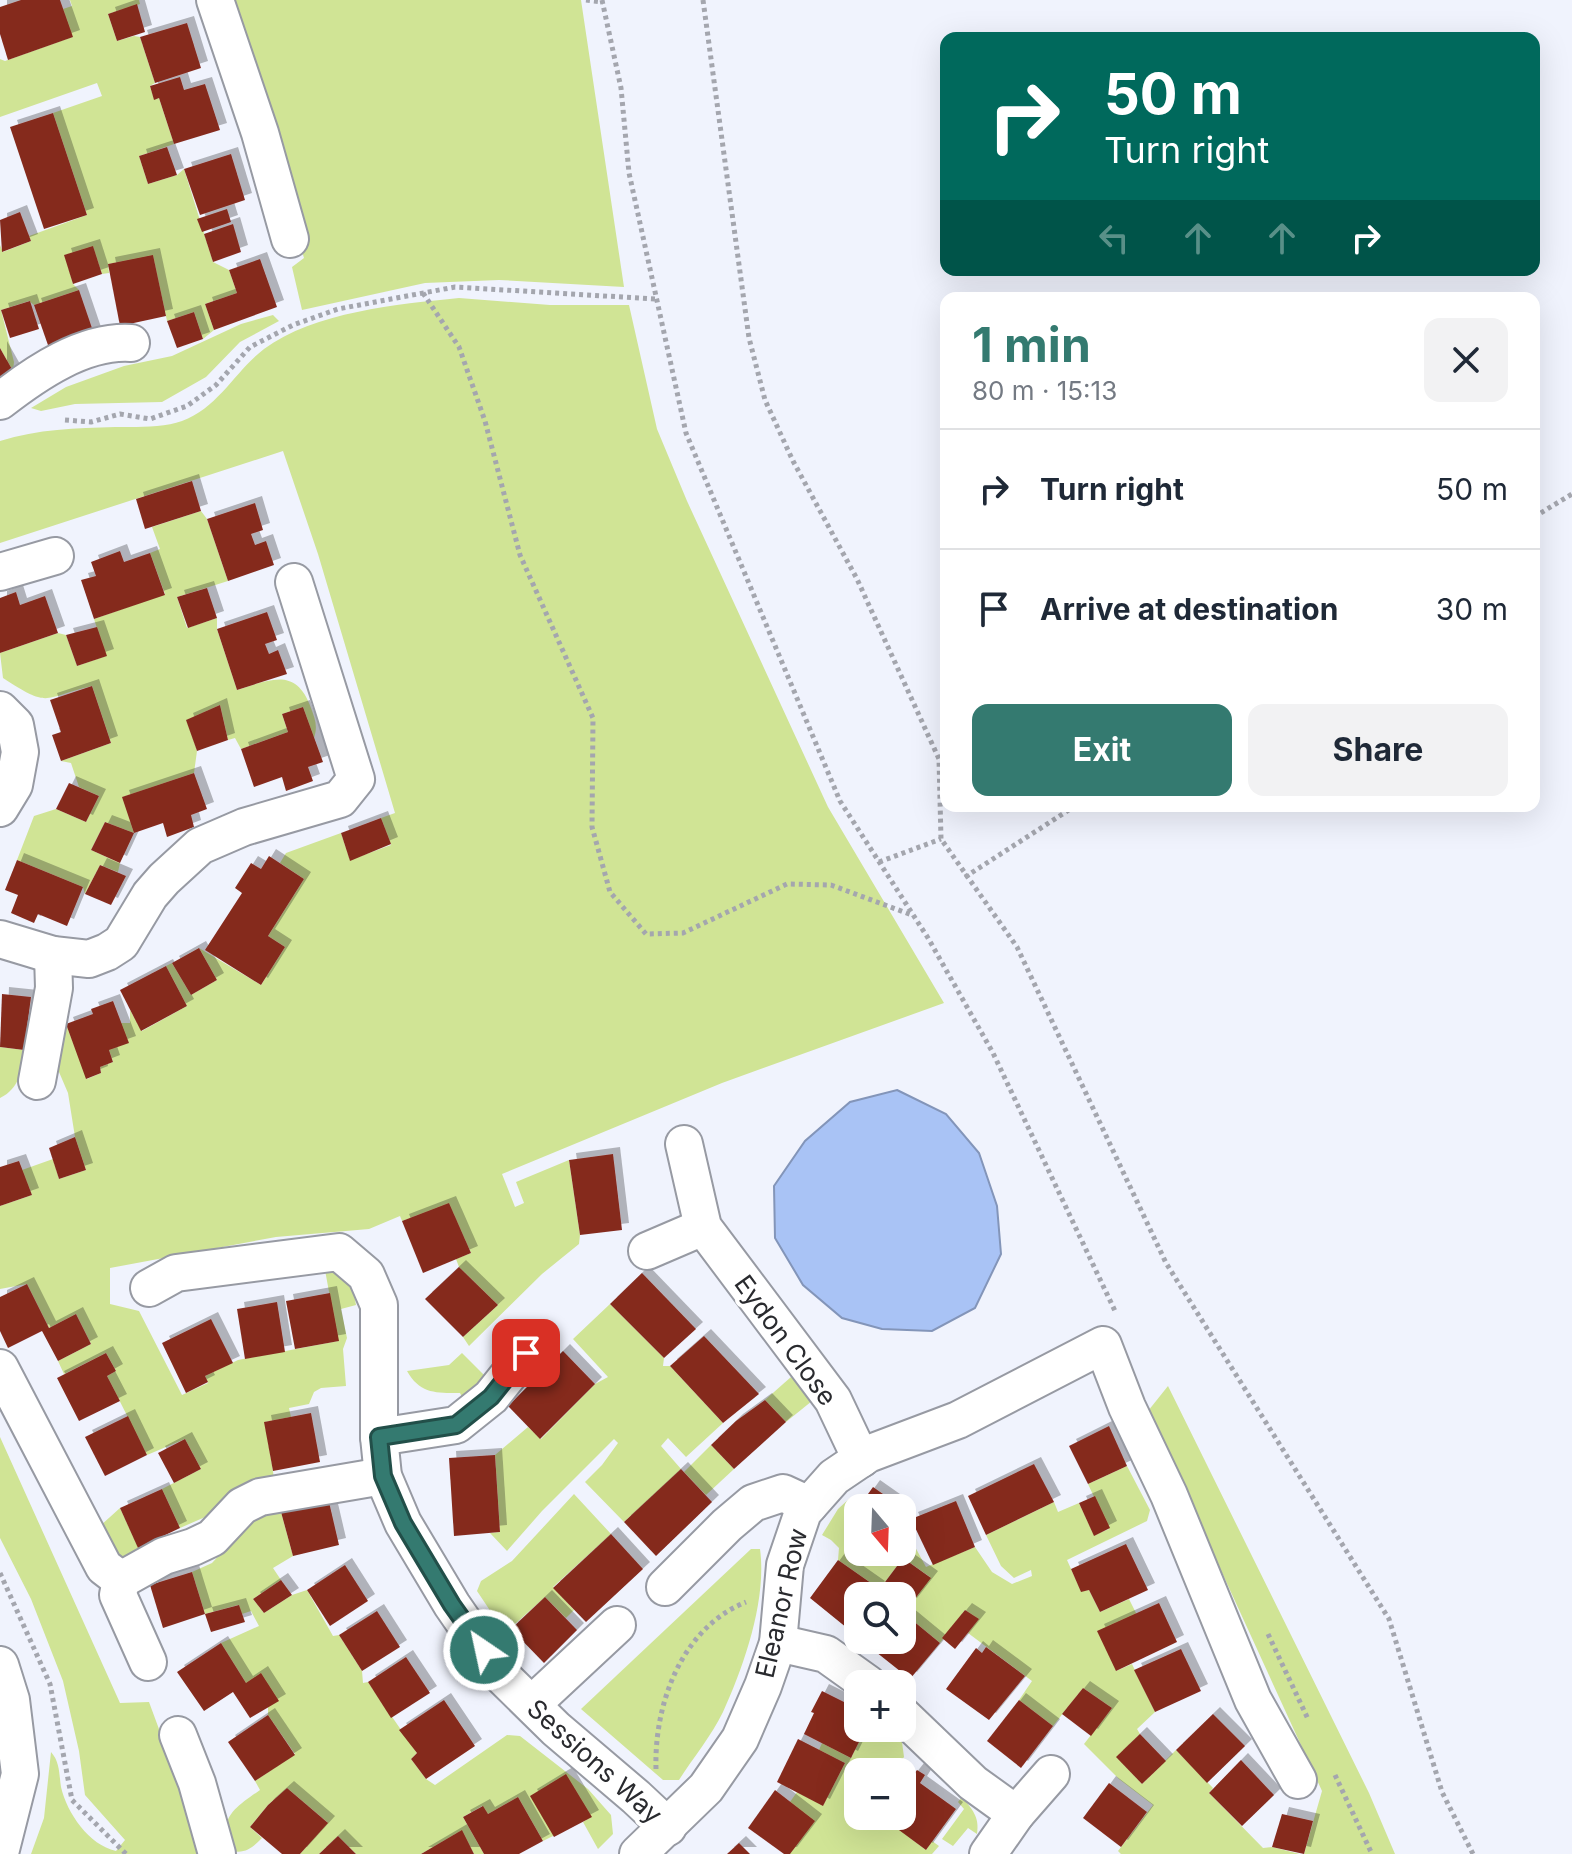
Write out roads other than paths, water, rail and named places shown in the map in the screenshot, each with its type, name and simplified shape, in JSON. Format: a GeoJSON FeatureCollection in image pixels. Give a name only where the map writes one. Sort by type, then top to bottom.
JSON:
{"type":"FeatureCollection","features":[{"type":"Feature","properties":{"kind":"street"},"geometry":{"type":"LineString","coordinates":[[215,0],[260,133],[290,239]]}},
{"type":"Feature","properties":{"kind":"street"},"geometry":{"type":"LineString","coordinates":[[0,401],[39,371],[110,342],[131,343]]}},
{"type":"Feature","properties":{"kind":"street"},"geometry":{"type":"LineString","coordinates":[[0,572],[55,556]]}},
{"type":"Feature","properties":{"kind":"street"},"geometry":{"type":"LineString","coordinates":[[0,939],[53,955],[89,959],[107,952],[121,943],[150,895],[200,846],[244,827],[340,799],[356,779],[294,582]]}},
{"type":"Feature","properties":{"kind":"street"},"geometry":{"type":"LineString","coordinates":[[0,710],[15,725],[20,752],[14,785],[0,808]]}},
{"type":"Feature","properties":{"kind":"street"},"geometry":{"type":"LineString","coordinates":[[37,1081],[54,988],[53,955]]}},
{"type":"Feature","properties":{"kind":"street","name":"Eydon Close"},"geometry":{"type":"LineString","coordinates":[[684,1144],[703,1227],[833,1400],[861,1459]]}},
{"type":"Feature","properties":{"kind":"street"},"geometry":{"type":"LineString","coordinates":[[647,1251],[703,1227]]}},
{"type":"Feature","properties":{"kind":"street","name":"Sessions Way"},"geometry":{"type":"LineString","coordinates":[[149,1288],[176,1273],[339,1252],[366,1275],[379,1305],[379,1437],[383,1476],[403,1523],[452,1605],[499,1673],[668,1827]]}},
{"type":"Feature","properties":{"kind":"street","name":"Eleanor Row"},"geometry":{"type":"LineString","coordinates":[[638,1854],[706,1788],[740,1739],[778,1643],[785,1565],[803,1512],[834,1477],[861,1459],[958,1420],[1112,1335],[1127,1407],[1174,1508],[1253,1700],[1315,1774]]}},
{"type":"Feature","properties":{"kind":"street"},"geometry":{"type":"LineString","coordinates":[[379,1437],[456,1425],[491,1397],[526,1353]]}},
{"type":"Feature","properties":{"kind":"street"},"geometry":{"type":"LineString","coordinates":[[0,1368],[104,1567],[121,1580]]}},
{"type":"Feature","properties":{"kind":"street"},"geometry":{"type":"LineString","coordinates":[[148,1662],[118,1595],[121,1580],[164,1556],[212,1538],[242,1506],[260,1497],[383,1476]]}},
{"type":"Feature","properties":{"kind":"street"},"geometry":{"type":"LineString","coordinates":[[665,1587],[753,1503],[783,1493],[809,1505]]}},
{"type":"Feature","properties":{"kind":"street"},"geometry":{"type":"LineString","coordinates":[[534,1707],[544,1693],[617,1625]]}},
{"type":"Feature","properties":{"kind":"street"},"geometry":{"type":"LineString","coordinates":[[778,1643],[826,1654],[848,1670]]}},
{"type":"Feature","properties":{"kind":"street"},"geometry":{"type":"LineString","coordinates":[[0,1665],[11,1700],[20,1774],[0,1853]]}},
{"type":"Feature","properties":{"kind":"street"},"geometry":{"type":"LineString","coordinates":[[916,1728],[973,1783],[1016,1814]]}},
{"type":"Feature","properties":{"kind":"street"},"geometry":{"type":"LineString","coordinates":[[178,1735],[197,1783],[217,1854]]}},
{"type":"Feature","properties":{"kind":"street"},"geometry":{"type":"LineString","coordinates":[[988,1854],[1016,1814],[1051,1774]]}},
{"type":"Feature","properties":{"kind":"water"},"geometry":{"type":"Polygon","coordinates":[[[897,1090],[946,1114],[979,1153],[997,1206],[1001,1254],[975,1308],[932,1331],[882,1329],[842,1318],[803,1285],[775,1238],[774,1186],[805,1141],[850,1102],[897,1090]]]}}]}
